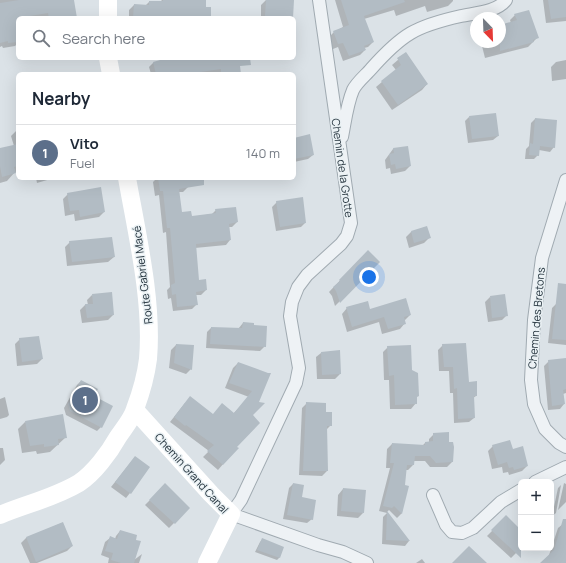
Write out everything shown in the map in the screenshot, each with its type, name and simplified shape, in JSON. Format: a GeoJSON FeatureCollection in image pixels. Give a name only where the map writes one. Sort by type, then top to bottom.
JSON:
{"type":"FeatureCollection","features":[{"type":"Feature","properties":{"kind":"main road"},"geometry":{"type":"LineString","coordinates":[[108,0],[108,16]]}},
{"type":"Feature","properties":{"kind":"main road"},"geometry":{"type":"LineString","coordinates":[[108,60],[111,72]]}},
{"type":"Feature","properties":{"kind":"main road","name":"Route Gabriel Macé"},"geometry":{"type":"LineString","coordinates":[[0,515],[59,493],[80,482],[100,463],[135,410],[148,359],[148,320],[140,249],[127,180]]}},
{"type":"Feature","properties":{"kind":"main road","name":"Chemin Grand Canal"},"geometry":{"type":"LineString","coordinates":[[135,410],[231,514],[207,563]]}},
{"type":"Feature","properties":{"kind":"street","name":"Chemin de la Grotte"},"geometry":{"type":"LineString","coordinates":[[231,514],[241,500],[296,383],[299,368],[290,316],[292,302],[298,288],[307,275],[347,236],[351,223],[319,0]]}},
{"type":"Feature","properties":{"kind":"street"},"geometry":{"type":"LineString","coordinates":[[340,150],[346,115],[354,89],[397,42],[421,27],[435,22],[494,8],[504,3],[506,0]]}},
{"type":"Feature","properties":{"kind":"street","name":"Chemin des Bretons"},"geometry":{"type":"LineString","coordinates":[[566,180],[542,258],[534,320],[531,380],[534,404],[545,428],[559,443],[566,447]]}},
{"type":"Feature","properties":{"kind":"street"},"geometry":{"type":"LineString","coordinates":[[542,479],[566,467]]}},
{"type":"Feature","properties":{"kind":"street"},"geometry":{"type":"LineString","coordinates":[[433,495],[446,525],[452,532],[462,533],[473,528],[501,502],[518,492]]}},
{"type":"Feature","properties":{"kind":"street"},"geometry":{"type":"LineString","coordinates":[[231,514],[318,545],[343,552],[367,563]]}},
{"type":"Feature","properties":{"kind":"building"},"geometry":{"type":"Polygon","coordinates":[[[19,0],[74,0],[77,16],[49,16],[48,13],[30,16],[16,16],[16,42],[8,43],[8,41],[0,43],[0,3],[19,0]]]}},
{"type":"Feature","properties":{"kind":"building"},"geometry":{"type":"Polygon","coordinates":[[[206,0],[206,7],[211,7],[211,16],[133,16],[134,4],[149,5],[149,1],[206,0]]]}},
{"type":"Feature","properties":{"kind":"building"},"geometry":{"type":"Polygon","coordinates":[[[266,0],[294,0],[293,16],[265,16],[266,0]]]}},
{"type":"Feature","properties":{"kind":"building"},"geometry":{"type":"Polygon","coordinates":[[[341,0],[404,0],[405,2],[364,16],[374,42],[364,46],[366,50],[349,56],[343,43],[338,44],[333,31],[349,25],[341,0]]]}},
{"type":"Feature","properties":{"kind":"building"},"geometry":{"type":"Polygon","coordinates":[[[548,0],[566,0],[566,17],[551,19],[548,0]]]}},
{"type":"Feature","properties":{"kind":"building"},"geometry":{"type":"Polygon","coordinates":[[[529,10],[539,38],[533,40],[534,42],[500,51],[500,48],[506,48],[506,23],[517,20],[514,14],[529,10]]]}},
{"type":"Feature","properties":{"kind":"building"},"geometry":{"type":"Polygon","coordinates":[[[406,52],[428,84],[398,105],[381,81],[401,65],[397,58],[406,52]]]}},
{"type":"Feature","properties":{"kind":"building"},"geometry":{"type":"Polygon","coordinates":[[[160,60],[250,60],[251,65],[240,66],[241,72],[221,72],[221,69],[201,72],[156,72],[153,62],[160,60]]]}},
{"type":"Feature","properties":{"kind":"building"},"geometry":{"type":"Polygon","coordinates":[[[496,113],[499,136],[472,139],[469,116],[496,113]]]}},
{"type":"Feature","properties":{"kind":"building"},"geometry":{"type":"Polygon","coordinates":[[[535,118],[557,120],[555,148],[540,146],[539,156],[529,155],[530,143],[533,144],[535,118]]]}},
{"type":"Feature","properties":{"kind":"building"},"geometry":{"type":"Polygon","coordinates":[[[310,134],[314,155],[296,159],[296,138],[310,134]]]}},
{"type":"Feature","properties":{"kind":"building"},"geometry":{"type":"Polygon","coordinates":[[[16,144],[16,166],[14,167],[16,173],[2,177],[0,166],[0,148],[16,144]]]}},
{"type":"Feature","properties":{"kind":"building"},"geometry":{"type":"Polygon","coordinates":[[[408,146],[411,166],[396,169],[395,164],[391,165],[389,154],[394,153],[393,148],[408,146]]]}},
{"type":"Feature","properties":{"kind":"building"},"geometry":{"type":"Polygon","coordinates":[[[158,180],[204,180],[204,185],[179,189],[182,212],[191,211],[192,216],[216,213],[215,209],[236,207],[238,222],[229,224],[231,240],[196,244],[199,280],[206,279],[207,290],[196,292],[198,305],[177,307],[176,294],[172,295],[171,285],[175,283],[170,228],[167,228],[163,191],[160,191],[158,180]]]}},
{"type":"Feature","properties":{"kind":"building"},"geometry":{"type":"Polygon","coordinates":[[[101,187],[105,212],[80,217],[79,210],[70,211],[67,193],[101,187]]]}},
{"type":"Feature","properties":{"kind":"building"},"geometry":{"type":"Polygon","coordinates":[[[303,197],[306,223],[280,227],[276,201],[303,197]]]}},
{"type":"Feature","properties":{"kind":"building"},"geometry":{"type":"Polygon","coordinates":[[[427,226],[431,238],[414,243],[411,231],[427,226]]]}},
{"type":"Feature","properties":{"kind":"building"},"geometry":{"type":"Polygon","coordinates":[[[112,237],[115,257],[72,262],[69,241],[112,237]]]}},
{"type":"Feature","properties":{"kind":"building"},"geometry":{"type":"Polygon","coordinates":[[[368,250],[380,262],[340,303],[333,287],[368,250]]]}},
{"type":"Feature","properties":{"kind":"building"},"geometry":{"type":"Polygon","coordinates":[[[558,283],[566,284],[566,340],[552,339],[558,283]]]}},
{"type":"Feature","properties":{"kind":"building"},"geometry":{"type":"Polygon","coordinates":[[[112,292],[114,315],[87,318],[85,304],[93,304],[92,294],[112,292]]]}},
{"type":"Feature","properties":{"kind":"building"},"geometry":{"type":"Polygon","coordinates":[[[505,294],[508,316],[492,318],[490,296],[505,294]]]}},
{"type":"Feature","properties":{"kind":"building"},"geometry":{"type":"Polygon","coordinates":[[[406,298],[411,315],[404,317],[406,324],[388,329],[384,317],[352,327],[346,307],[368,301],[370,309],[406,298]]]}},
{"type":"Feature","properties":{"kind":"building"},"geometry":{"type":"Polygon","coordinates":[[[243,322],[267,326],[266,347],[210,344],[211,327],[242,328],[243,322]]]}},
{"type":"Feature","properties":{"kind":"building"},"geometry":{"type":"Polygon","coordinates":[[[39,336],[43,359],[22,362],[19,338],[39,336]]]}},
{"type":"Feature","properties":{"kind":"building"},"geometry":{"type":"Polygon","coordinates":[[[466,343],[469,382],[477,381],[477,396],[474,396],[475,418],[458,419],[457,388],[454,389],[453,367],[444,367],[442,344],[466,343]]]}},
{"type":"Feature","properties":{"kind":"building"},"geometry":{"type":"Polygon","coordinates":[[[176,344],[194,345],[192,370],[174,363],[176,344]]]}},
{"type":"Feature","properties":{"kind":"building"},"geometry":{"type":"Polygon","coordinates":[[[411,345],[412,370],[418,373],[419,396],[417,397],[417,404],[395,405],[394,375],[389,376],[387,346],[411,345]]]}},
{"type":"Feature","properties":{"kind":"building"},"geometry":{"type":"Polygon","coordinates":[[[340,350],[341,374],[322,375],[321,352],[340,350]]]}},
{"type":"Feature","properties":{"kind":"building"},"geometry":{"type":"Polygon","coordinates":[[[566,358],[566,389],[563,390],[565,404],[552,406],[548,360],[566,358]]]}},
{"type":"Feature","properties":{"kind":"building"},"geometry":{"type":"Polygon","coordinates":[[[238,362],[271,373],[259,402],[265,403],[253,415],[260,423],[237,447],[239,448],[223,465],[207,451],[214,445],[174,417],[190,396],[213,414],[222,403],[234,413],[252,391],[229,383],[238,362]]]}},
{"type":"Feature","properties":{"kind":"building"},"geometry":{"type":"Polygon","coordinates":[[[81,380],[98,389],[94,396],[113,406],[102,428],[70,411],[68,404],[81,380]]]}},
{"type":"Feature","properties":{"kind":"building"},"geometry":{"type":"Polygon","coordinates":[[[306,402],[326,403],[326,412],[332,412],[332,426],[327,426],[328,471],[303,471],[306,402]]]}},
{"type":"Feature","properties":{"kind":"building"},"geometry":{"type":"Polygon","coordinates":[[[63,414],[67,438],[58,439],[59,445],[44,447],[44,444],[30,446],[25,421],[63,414]]]}},
{"type":"Feature","properties":{"kind":"building"},"geometry":{"type":"Polygon","coordinates":[[[449,432],[449,442],[453,442],[454,447],[453,462],[436,463],[430,456],[415,456],[414,465],[407,465],[405,485],[409,486],[402,514],[394,506],[392,508],[383,506],[394,463],[390,463],[392,443],[425,445],[425,442],[433,441],[433,433],[449,432]]]}},
{"type":"Feature","properties":{"kind":"building"},"geometry":{"type":"Polygon","coordinates":[[[510,440],[513,449],[523,446],[528,466],[514,470],[513,467],[509,468],[507,462],[498,465],[492,445],[510,440]]]}},
{"type":"Feature","properties":{"kind":"building"},"geometry":{"type":"Polygon","coordinates":[[[135,456],[150,467],[131,494],[115,482],[135,456]]]}},
{"type":"Feature","properties":{"kind":"building"},"geometry":{"type":"Polygon","coordinates":[[[165,483],[190,508],[175,524],[149,500],[165,483]]]}},
{"type":"Feature","properties":{"kind":"building"},"geometry":{"type":"Polygon","coordinates":[[[293,483],[304,485],[302,497],[316,500],[313,520],[287,515],[293,483]]]}},
{"type":"Feature","properties":{"kind":"building"},"geometry":{"type":"Polygon","coordinates":[[[343,488],[366,490],[364,513],[341,511],[343,488]]]}},
{"type":"Feature","properties":{"kind":"building"},"geometry":{"type":"Polygon","coordinates":[[[387,511],[410,541],[386,540],[387,511]]]}},
{"type":"Feature","properties":{"kind":"building"},"geometry":{"type":"Polygon","coordinates":[[[506,515],[518,527],[518,551],[521,551],[521,558],[491,530],[506,515]]]}},
{"type":"Feature","properties":{"kind":"building"},"geometry":{"type":"Polygon","coordinates":[[[563,519],[566,519],[566,563],[540,563],[554,550],[563,519]]]}},
{"type":"Feature","properties":{"kind":"building"},"geometry":{"type":"Polygon","coordinates":[[[63,522],[73,546],[36,562],[26,537],[63,522]]]}},
{"type":"Feature","properties":{"kind":"building"},"geometry":{"type":"Polygon","coordinates":[[[120,530],[137,535],[136,540],[141,541],[134,563],[121,563],[111,560],[113,553],[105,551],[110,536],[117,539],[120,530]]]}},
{"type":"Feature","properties":{"kind":"building"},"geometry":{"type":"Polygon","coordinates":[[[262,538],[284,547],[280,558],[257,550],[262,538]]]}},
{"type":"Feature","properties":{"kind":"building"},"geometry":{"type":"Polygon","coordinates":[[[469,546],[487,563],[452,563],[469,546]]]}},
{"type":"Feature","properties":{"kind":"place","name":"Vito"},"geometry":{"type":"Point","coordinates":[85,400]}}]}
